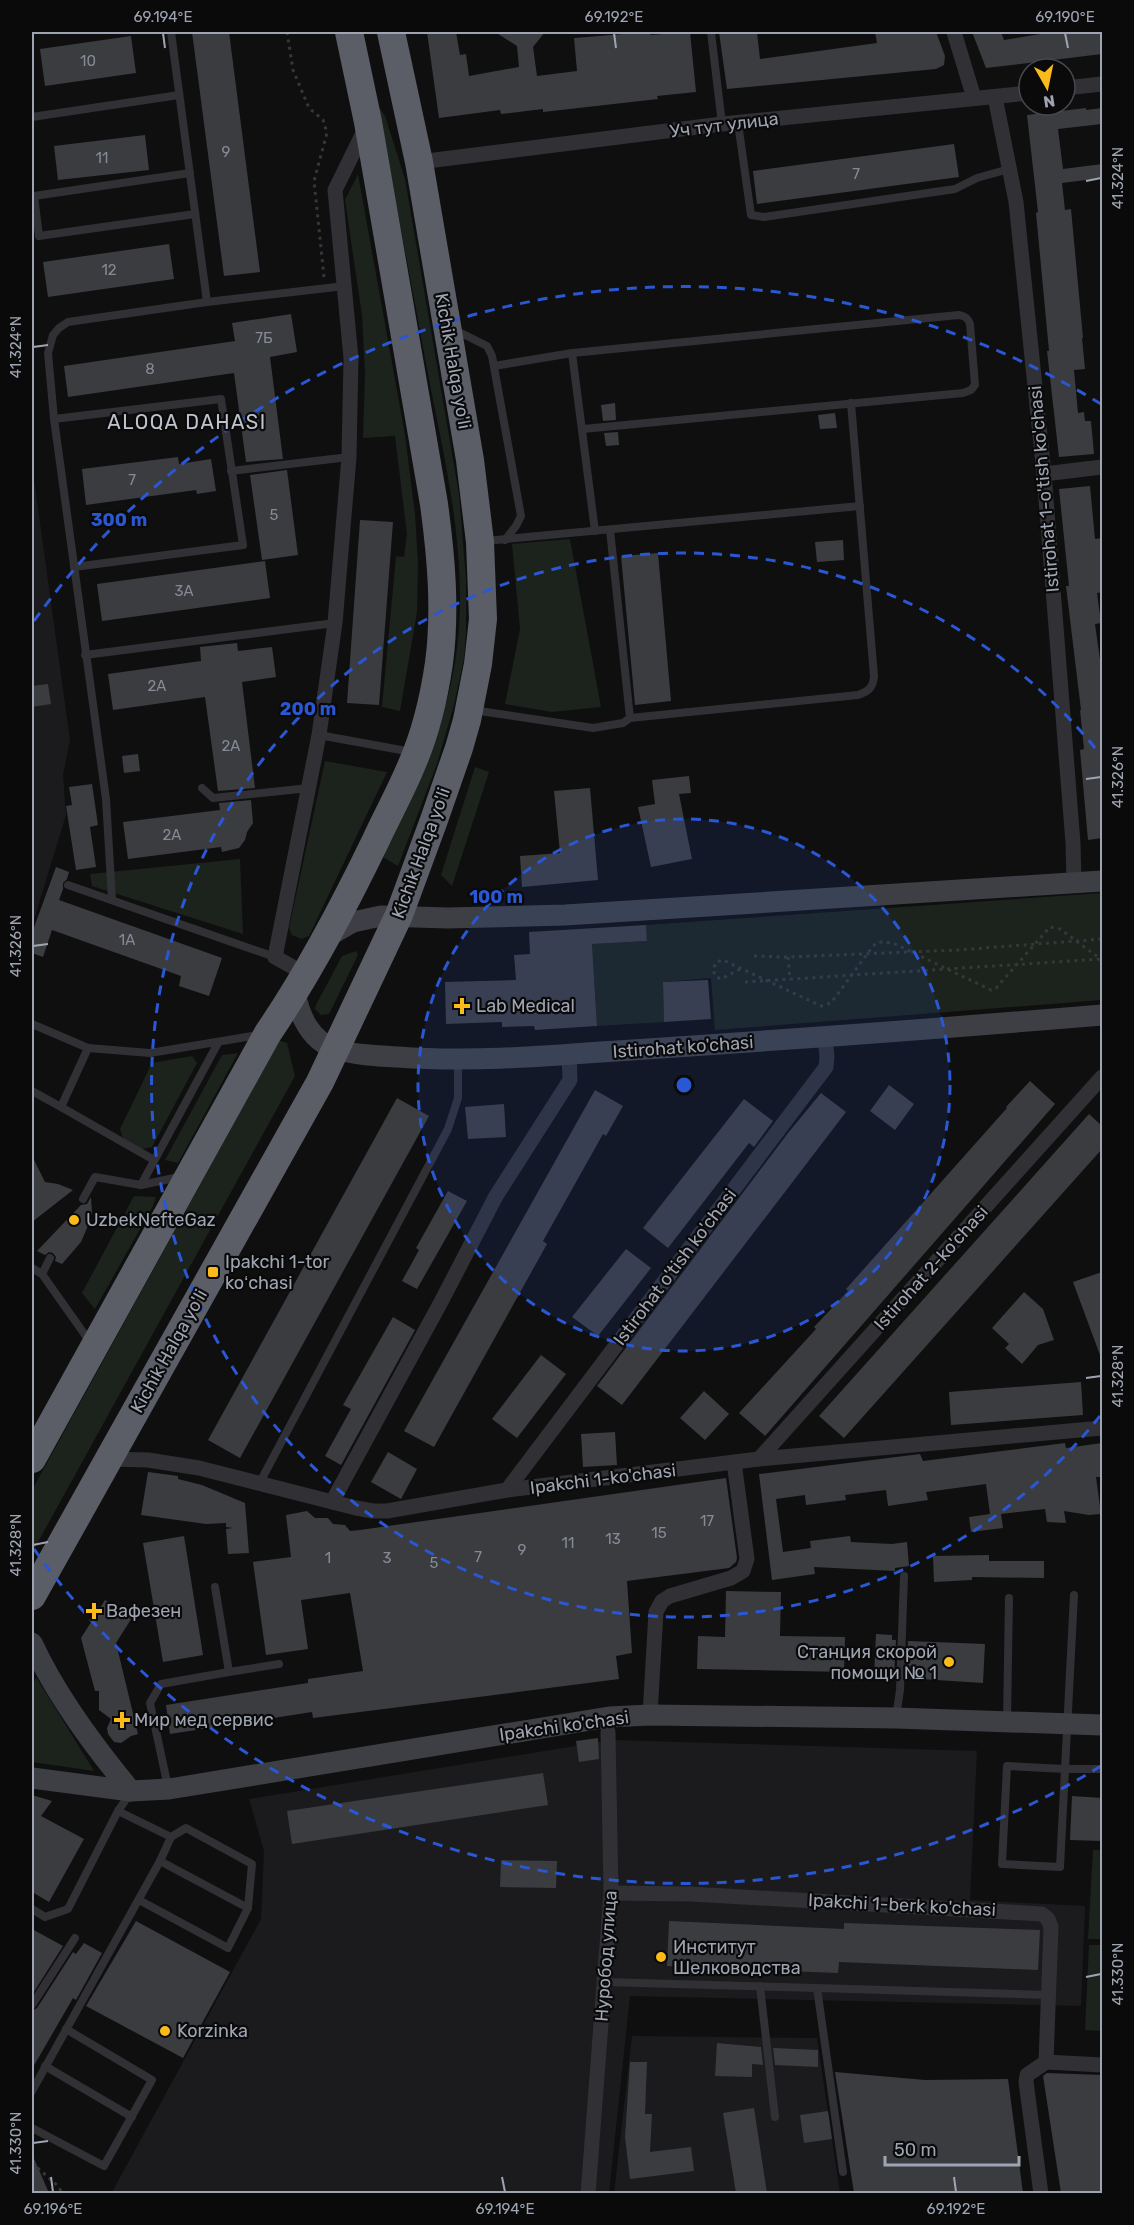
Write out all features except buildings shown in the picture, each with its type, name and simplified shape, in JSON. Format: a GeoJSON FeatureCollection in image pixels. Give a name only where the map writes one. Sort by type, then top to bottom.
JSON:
{"type":"FeatureCollection","features":[{"type":"Feature","properties":{"kind":"highway"},"geometry":{"type":"LineString","coordinates":[[32,1460],[268,1033],[300,984],[325,938],[405,782],[428,713],[440,655],[442,596],[439,546],[428,462],[368,122],[349,32]]}},
{"type":"Feature","properties":{"kind":"highway","name":"Kichik Halqa yo'li"},"geometry":{"type":"LineString","coordinates":[[32,1596],[336,1049],[399,915],[459,748],[469,709],[481,644],[493,541],[470,460],[419,162],[391,32]]}},
{"type":"Feature","properties":{"kind":"main road"},"geometry":{"type":"LineString","coordinates":[[325,938],[343,926],[363,918],[399,915],[448,918],[565,915],[1102,881]]}},
{"type":"Feature","properties":{"kind":"main road","name":"Istirohat ko'chasi"},"geometry":{"type":"LineString","coordinates":[[300,984],[300,1013],[309,1031],[322,1042],[336,1049],[372,1056],[458,1060],[825,1038],[1102,1015]]}},
{"type":"Feature","properties":{"kind":"main road"},"geometry":{"type":"LineString","coordinates":[[32,1643],[48,1674],[104,1758],[131,1791]]}},
{"type":"Feature","properties":{"kind":"main road","name":"Ipakchi ko'chasi"},"geometry":{"type":"LineString","coordinates":[[32,1778],[131,1791],[169,1789],[608,1725],[651,1715],[896,1718],[1102,1725]]}},
{"type":"Feature","properties":{"kind":"street"},"geometry":{"type":"LineString","coordinates":[[954,32],[974,98]]}},
{"type":"Feature","properties":{"kind":"street"},"geometry":{"type":"LineString","coordinates":[[1077,87],[1102,84]]}},
{"type":"Feature","properties":{"kind":"street","name":"Уч тут улица"},"geometry":{"type":"LineString","coordinates":[[419,162],[722,124],[1017,94]]}},
{"type":"Feature","properties":{"kind":"street","name":"Istirohat 1-o'tish ko'chasi"},"geometry":{"type":"LineString","coordinates":[[995,97],[1016,202],[1044,474],[1073,843],[1074,883]]}},
{"type":"Feature","properties":{"kind":"street"},"geometry":{"type":"LineString","coordinates":[[300,984],[275,957],[319,735],[335,623],[349,457],[351,358],[335,190],[368,122]]}},
{"type":"Feature","properties":{"kind":"street"},"geometry":{"type":"LineString","coordinates":[[1044,474],[1102,467]]}},
{"type":"Feature","properties":{"kind":"street","name":"Istirohat o'tish ko'chasi"},"geometry":{"type":"LineString","coordinates":[[507,1490],[826,1067],[825,1038]]}},
{"type":"Feature","properties":{"kind":"street"},"geometry":{"type":"LineString","coordinates":[[332,1502],[496,1196],[570,1080],[569,1054]]}},
{"type":"Feature","properties":{"kind":"street","name":"Istirohat 2-ko'chasi"},"geometry":{"type":"LineString","coordinates":[[759,1460],[1102,1077]]}},
{"type":"Feature","properties":{"kind":"street","name":"Ipakchi 1-ko'chasi"},"geometry":{"type":"LineString","coordinates":[[108,1459],[148,1460],[199,1468],[332,1502],[373,1511],[387,1511],[507,1490],[734,1462],[1102,1428]]}},
{"type":"Feature","properties":{"kind":"street"},"geometry":{"type":"LineString","coordinates":[[651,1715],[656,1612],[662,1601],[670,1596],[730,1578],[742,1571],[747,1559],[734,1462]]}},
{"type":"Feature","properties":{"kind":"street","name":"Нуробод улица"},"geometry":{"type":"LineString","coordinates":[[588,2193],[611,1893],[608,1725]]}},
{"type":"Feature","properties":{"kind":"street","name":"Ipakchi 1-berk ko'chasi"},"geometry":{"type":"LineString","coordinates":[[611,1893],[690,1894],[1042,1914],[1048,1919],[1051,1927],[1046,2062]]}},
{"type":"Feature","properties":{"kind":"street"},"geometry":{"type":"LineString","coordinates":[[1041,2193],[1026,2082],[1027,2075],[1046,2062],[1102,2065]]}},
{"type":"Feature","properties":{"kind":"lane"},"geometry":{"type":"LineString","coordinates":[[171,32],[207,302]]}},
{"type":"Feature","properties":{"kind":"lane"},"geometry":{"type":"LineString","coordinates":[[711,32],[722,124]]}},
{"type":"Feature","properties":{"kind":"lane"},"geometry":{"type":"LineString","coordinates":[[32,117],[179,95]]}},
{"type":"Feature","properties":{"kind":"lane"},"geometry":{"type":"LineString","coordinates":[[738,123],[751,214],[764,217],[956,189],[977,178],[1009,169]]}},
{"type":"Feature","properties":{"kind":"lane"},"geometry":{"type":"LineString","coordinates":[[190,173],[34,196],[39,236],[195,214]]}},
{"type":"Feature","properties":{"kind":"lane"},"geometry":{"type":"LineString","coordinates":[[112,899],[106,799],[54,419],[48,353],[53,335],[68,322],[207,302],[345,286]]}},
{"type":"Feature","properties":{"kind":"lane"},"geometry":{"type":"LineString","coordinates":[[494,366],[572,352],[959,315],[964,315],[969,319],[975,385],[971,390],[963,393],[583,429]]}},
{"type":"Feature","properties":{"kind":"lane"},"geometry":{"type":"LineString","coordinates":[[447,326],[487,346],[494,366],[521,516],[520,521],[493,541]]}},
{"type":"Feature","properties":{"kind":"lane"},"geometry":{"type":"LineString","coordinates":[[572,352],[595,531]]}},
{"type":"Feature","properties":{"kind":"lane"},"geometry":{"type":"LineString","coordinates":[[54,419],[221,399],[243,545],[74,567]]}},
{"type":"Feature","properties":{"kind":"lane"},"geometry":{"type":"LineString","coordinates":[[469,709],[593,728],[623,723],[630,718],[858,695],[868,692],[873,685],[874,676],[851,404]]}},
{"type":"Feature","properties":{"kind":"lane"},"geometry":{"type":"LineString","coordinates":[[231,471],[349,457]]}},
{"type":"Feature","properties":{"kind":"lane"},"geometry":{"type":"LineString","coordinates":[[493,541],[860,506]]}},
{"type":"Feature","properties":{"kind":"lane"},"geometry":{"type":"LineString","coordinates":[[610,530],[630,718]]}},
{"type":"Feature","properties":{"kind":"lane"},"geometry":{"type":"LineString","coordinates":[[86,655],[335,623]]}},
{"type":"Feature","properties":{"kind":"lane"},"geometry":{"type":"LineString","coordinates":[[319,735],[416,753]]}},
{"type":"Feature","properties":{"kind":"lane"},"geometry":{"type":"LineString","coordinates":[[202,788],[213,798],[309,788]]}},
{"type":"Feature","properties":{"kind":"lane"},"geometry":{"type":"LineString","coordinates":[[68,885],[275,957]]}},
{"type":"Feature","properties":{"kind":"lane"},"geometry":{"type":"LineString","coordinates":[[32,1024],[88,1048],[150,1053],[268,1033]]}},
{"type":"Feature","properties":{"kind":"lane"},"geometry":{"type":"LineString","coordinates":[[141,1185],[218,1043]]}},
{"type":"Feature","properties":{"kind":"lane"},"geometry":{"type":"LineString","coordinates":[[61,1107],[88,1048]]}},
{"type":"Feature","properties":{"kind":"lane"},"geometry":{"type":"LineString","coordinates":[[259,1484],[448,1129],[458,1098],[458,1060]]}},
{"type":"Feature","properties":{"kind":"lane"},"geometry":{"type":"LineString","coordinates":[[32,1091],[154,1160]]}},
{"type":"Feature","properties":{"kind":"lane"},"geometry":{"type":"LineString","coordinates":[[83,1199],[95,1177],[141,1185],[190,1174]]}},
{"type":"Feature","properties":{"kind":"lane"},"geometry":{"type":"LineString","coordinates":[[42,1274],[50,1258]]}},
{"type":"Feature","properties":{"kind":"lane"},"geometry":{"type":"LineString","coordinates":[[32,1268],[42,1274],[94,1347]]}},
{"type":"Feature","properties":{"kind":"lane"},"geometry":{"type":"LineString","coordinates":[[896,1718],[900,1690],[904,1576]]}},
{"type":"Feature","properties":{"kind":"lane"},"geometry":{"type":"LineString","coordinates":[[215,1587],[229,1672]]}},
{"type":"Feature","properties":{"kind":"lane"},"geometry":{"type":"LineString","coordinates":[[1074,1595],[1067,1723],[1065,1769],[1060,1867],[1002,1864],[1007,1766],[1065,1769],[1102,1769]]}},
{"type":"Feature","properties":{"kind":"lane"},"geometry":{"type":"LineString","coordinates":[[1007,1721],[1009,1598]]}},
{"type":"Feature","properties":{"kind":"lane"},"geometry":{"type":"LineString","coordinates":[[169,1789],[150,1703],[161,1684],[279,1664]]}},
{"type":"Feature","properties":{"kind":"lane"},"geometry":{"type":"LineString","coordinates":[[32,1909],[45,1917],[68,1909],[118,1810],[131,1791]]}},
{"type":"Feature","properties":{"kind":"lane"},"geometry":{"type":"LineString","coordinates":[[118,1810],[171,1837]]}},
{"type":"Feature","properties":{"kind":"lane"},"geometry":{"type":"LineString","coordinates":[[32,2091],[139,1900],[171,1837],[186,1828],[252,1864],[248,1908],[228,1948],[139,1900]]}},
{"type":"Feature","properties":{"kind":"lane"},"geometry":{"type":"LineString","coordinates":[[160,1861],[248,1908]]}},
{"type":"Feature","properties":{"kind":"lane"},"geometry":{"type":"LineString","coordinates":[[32,2005],[75,1938]]}},
{"type":"Feature","properties":{"kind":"lane"},"geometry":{"type":"LineString","coordinates":[[604,1982],[1048,1995]]}},
{"type":"Feature","properties":{"kind":"lane"},"geometry":{"type":"LineString","coordinates":[[760,1986],[775,2117]]}},
{"type":"Feature","properties":{"kind":"lane"},"geometry":{"type":"LineString","coordinates":[[817,1988],[843,2172]]}},
{"type":"Feature","properties":{"kind":"lane"},"geometry":{"type":"LineString","coordinates":[[32,2128],[104,2166],[153,2080],[66,2029]]}},
{"type":"Feature","properties":{"kind":"lane"},"geometry":{"type":"LineString","coordinates":[[45,2066],[132,2117]]}},
{"type":"Feature","properties":{"kind":"path"},"geometry":{"type":"LineString","coordinates":[[287,32],[293,70],[309,108],[323,120],[327,133],[314,181],[325,288]]}},
{"type":"Feature","properties":{"kind":"path"},"geometry":{"type":"LineString","coordinates":[[740,969],[721,979],[716,977],[713,970],[716,962],[721,960],[821,1006],[831,1003],[868,952],[878,942],[886,942],[910,951],[991,990],[996,988],[1050,927],[1060,929],[1102,959]]}},
{"type":"Feature","properties":{"kind":"path"},"geometry":{"type":"LineString","coordinates":[[754,956],[788,957],[1102,939]]}},
{"type":"Feature","properties":{"kind":"path"},"geometry":{"type":"LineString","coordinates":[[788,957],[790,980]]}},
{"type":"Feature","properties":{"kind":"path"},"geometry":{"type":"LineString","coordinates":[[745,982],[1102,959]]}},
{"type":"Feature","properties":{"kind":"path"},"geometry":{"type":"LineString","coordinates":[[32,2163],[59,2187],[62,2193]]}},
{"type":"Feature","properties":{"kind":"shaded area"},"geometry":{"type":"Polygon","coordinates":[[[377,104],[385,116],[405,179],[459,494],[466,579],[464,658],[454,705],[437,764],[398,866],[381,856],[446,703],[455,661],[460,577],[451,493],[377,104]]]}},
{"type":"Feature","properties":{"kind":"shaded area"},"geometry":{"type":"Polygon","coordinates":[[[358,174],[405,435],[415,514],[418,563],[417,612],[400,711],[382,707],[396,556],[404,557],[407,534],[395,436],[363,438],[365,373],[362,315],[345,200],[358,174]]]}},
{"type":"Feature","properties":{"kind":"shaded area"},"geometry":{"type":"Polygon","coordinates":[[[32,465],[70,740],[63,775],[66,815],[32,926],[32,465]]]}},
{"type":"Feature","properties":{"kind":"shaded area"},"geometry":{"type":"Polygon","coordinates":[[[570,539],[601,707],[552,712],[505,704],[520,629],[512,544],[570,539]]]}},
{"type":"Feature","properties":{"kind":"shaded area"},"geometry":{"type":"Polygon","coordinates":[[[325,761],[387,772],[309,936],[301,939],[292,935],[289,928],[325,761]]]}},
{"type":"Feature","properties":{"kind":"shaded area"},"geometry":{"type":"Polygon","coordinates":[[[475,767],[489,772],[452,886],[441,875],[475,767]]]}},
{"type":"Feature","properties":{"kind":"shaded area"},"geometry":{"type":"Polygon","coordinates":[[[240,859],[243,934],[92,886],[90,874],[240,859]]]}},
{"type":"Feature","properties":{"kind":"shaded area"},"geometry":{"type":"Polygon","coordinates":[[[1102,893],[1102,1000],[715,1030],[711,978],[663,982],[664,1022],[597,1026],[592,944],[647,941],[646,925],[1102,893]]]}},
{"type":"Feature","properties":{"kind":"shaded area"},"geometry":{"type":"Polygon","coordinates":[[[356,951],[358,955],[329,1014],[321,1015],[315,1009],[316,1005],[342,956],[356,951]]]}},
{"type":"Feature","properties":{"kind":"shaded area"},"geometry":{"type":"Polygon","coordinates":[[[277,1040],[287,1043],[295,1076],[32,1553],[32,1490],[266,1065],[277,1040]]]}},
{"type":"Feature","properties":{"kind":"shaded area"},"geometry":{"type":"Polygon","coordinates":[[[238,1053],[178,1163],[165,1160],[222,1055],[238,1053]]]}},
{"type":"Feature","properties":{"kind":"shaded area"},"geometry":{"type":"Polygon","coordinates":[[[192,1056],[197,1063],[152,1147],[142,1149],[123,1138],[120,1129],[152,1063],[192,1056]]]}},
{"type":"Feature","properties":{"kind":"shaded area"},"geometry":{"type":"Polygon","coordinates":[[[134,1196],[156,1197],[95,1309],[82,1293],[134,1196]]]}},
{"type":"Feature","properties":{"kind":"shaded area"},"geometry":{"type":"Polygon","coordinates":[[[36,1677],[94,1771],[32,1762],[32,1686],[36,1677]]]}},
{"type":"Feature","properties":{"kind":"shaded area","name":"Институт Шелководства"},"geometry":{"type":"Polygon","coordinates":[[[612,1740],[977,1751],[970,1900],[1085,1906],[1081,2006],[630,1996],[609,2193],[111,2194],[261,1919],[264,1851],[249,1799],[612,1740]]]}},
{"type":"Feature","properties":{"kind":"shaded area"},"geometry":{"type":"Polygon","coordinates":[[[1093,1850],[1102,1850],[1102,1939],[1088,1939],[1093,1850]]]}},
{"type":"Feature","properties":{"kind":"shaded area"},"geometry":{"type":"Polygon","coordinates":[[[1089,1945],[1102,1945],[1102,2031],[1085,2030],[1089,1945]]]}},
{"type":"Feature","properties":{"kind":"shaded area"},"geometry":{"type":"Polygon","coordinates":[[[632,2036],[817,2038],[840,2193],[614,2194],[632,2036]]]}},
{"type":"Feature","properties":{"kind":"place","name":"Lab Medical"},"geometry":{"type":"Point","coordinates":[462,1006]}},
{"type":"Feature","properties":{"kind":"place","name":"UzbekNefteGaz"},"geometry":{"type":"Point","coordinates":[74,1220]}},
{"type":"Feature","properties":{"kind":"place","name":"Ipakchi 1-tor koʻchasi"},"geometry":{"type":"Point","coordinates":[213,1272]}},
{"type":"Feature","properties":{"kind":"place","name":"Вафезен"},"geometry":{"type":"Point","coordinates":[94,1611]}},
{"type":"Feature","properties":{"kind":"place","name":"Станция скорой помощи № 1"},"geometry":{"type":"Point","coordinates":[949,1662]}},
{"type":"Feature","properties":{"kind":"place","name":"Мир мед сервис"},"geometry":{"type":"Point","coordinates":[122,1720]}},
{"type":"Feature","properties":{"kind":"place","name":"Институт Шелководства"},"geometry":{"type":"Point","coordinates":[661,1957]}},
{"type":"Feature","properties":{"kind":"place","name":"Korzinka"},"geometry":{"type":"Point","coordinates":[165,2031]}},
{"type":"Feature","properties":{"kind":"district","name":"ALOQA DAHASI"},"geometry":{"type":"Point","coordinates":[187,422]}}]}
